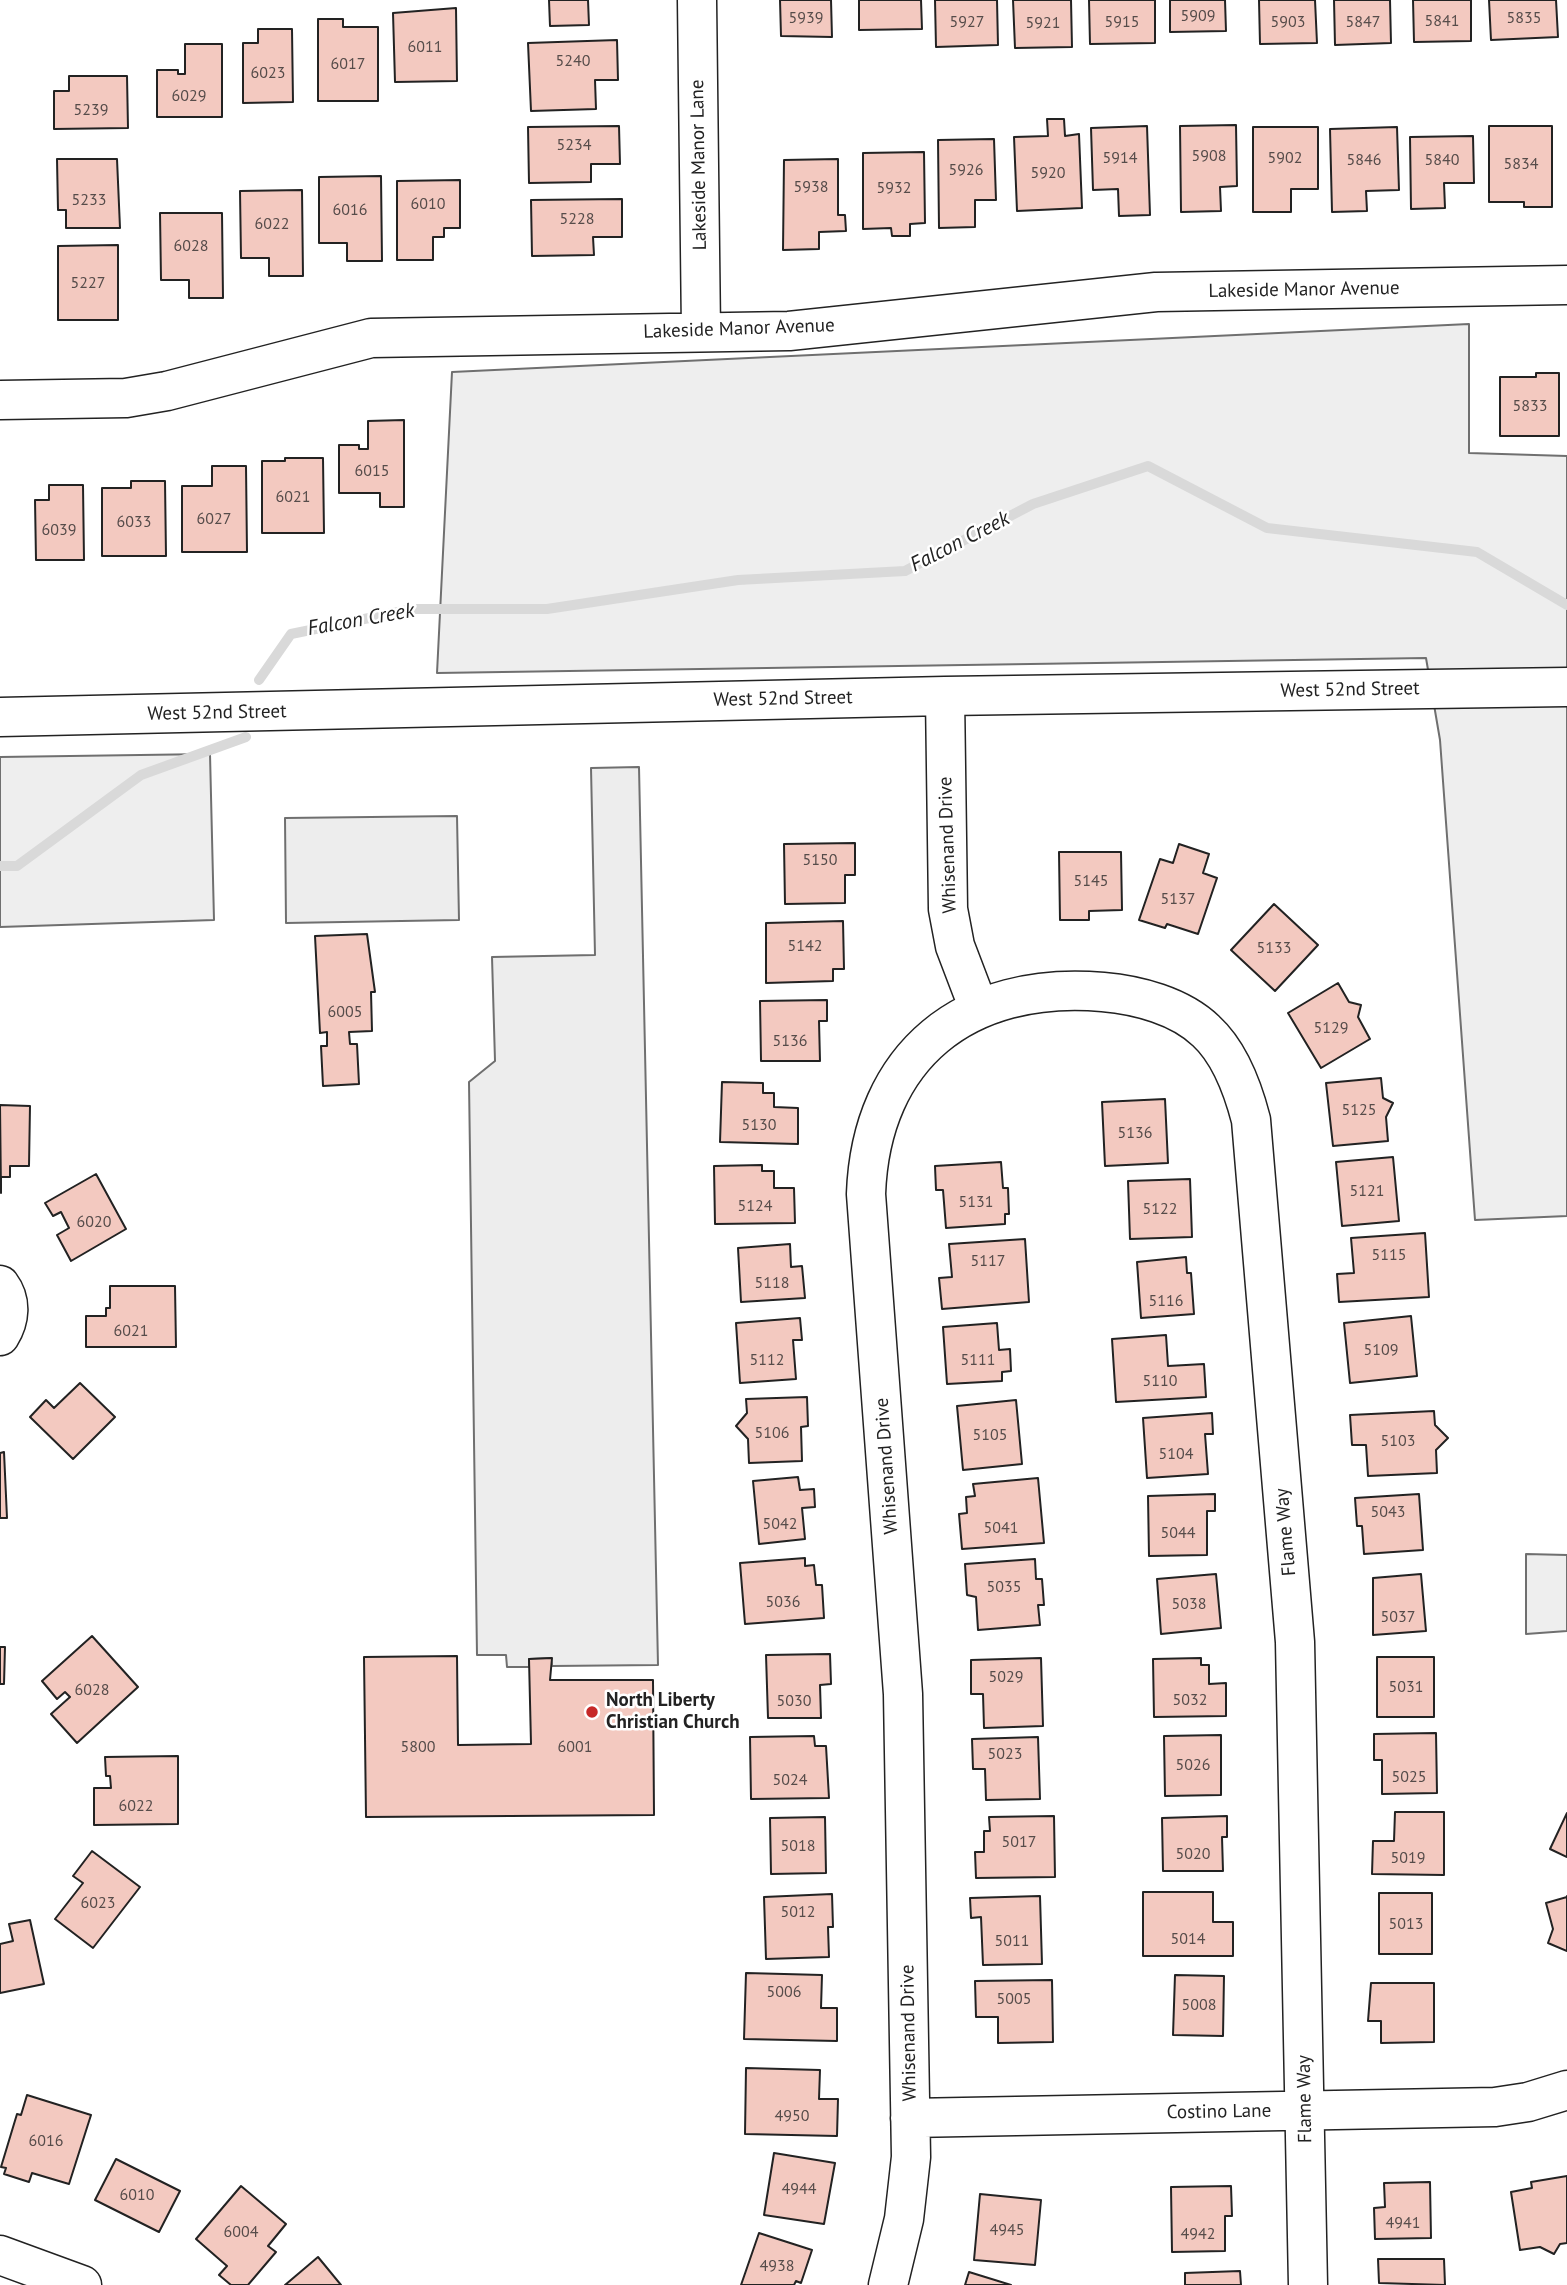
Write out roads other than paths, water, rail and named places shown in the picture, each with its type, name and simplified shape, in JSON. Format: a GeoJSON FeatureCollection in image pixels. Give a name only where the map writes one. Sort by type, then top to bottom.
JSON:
{"type":"FeatureCollection","features":[{"type":"Feature","properties":{"kind":"street","name":"Lakeside Manor Lane"},"geometry":{"type":"LineString","coordinates":[[697,0],[701,331]]}},
{"type":"Feature","properties":{"kind":"street","name":"Lakeside Manor Avenue"},"geometry":{"type":"LineString","coordinates":[[0,400],[126,398],[371,338],[789,331],[1156,292],[1567,285]]}},
{"type":"Feature","properties":{"kind":"street","name":"West 52nd Street"},"geometry":{"type":"LineString","coordinates":[[0,718],[945,696],[1567,687]]}},
{"type":"Feature","properties":{"kind":"street","name":"Whisenand Drive"},"geometry":{"type":"LineString","coordinates":[[888,2285],[904,2219],[911,2157],[902,1682],[866,1194],[867,1171],[876,1121],[907,1066],[937,1036],[979,1009],[955,946],[948,909],[945,696]]}},
{"type":"Feature","properties":{"kind":"street","name":"Flame Way"},"geometry":{"type":"LineString","coordinates":[[979,1009],[1010,997],[1043,991],[1085,991],[1147,1000],[1188,1018],[1205,1030],[1228,1062],[1245,1100],[1254,1134],[1295,1642],[1308,2285]]}},
{"type":"Feature","properties":{"kind":"street"},"geometry":{"type":"LineString","coordinates":[[0,1285],[5,1291],[8,1310],[0,1336]]}},
{"type":"Feature","properties":{"kind":"street","name":"Costino Lane"},"geometry":{"type":"LineString","coordinates":[[910,2118],[1496,2107],[1528,2102],[1567,2090]]}},
{"type":"Feature","properties":{"kind":"street"},"geometry":{"type":"LineString","coordinates":[[0,2255],[82,2285]]}},
{"type":"Feature","properties":{"kind":"waterway","name":"Falcon Creek"},"geometry":{"type":"LineString","coordinates":[[259,680],[291,634],[413,609],[547,609],[738,580],[905,571],[1033,504],[1148,466],[1267,528],[1477,552],[1567,605]]}},
{"type":"Feature","properties":{"kind":"waterway","name":"Falcon Creek"},"geometry":{"type":"LineString","coordinates":[[0,866],[17,866],[141,775],[246,737]]}},
{"type":"Feature","properties":{"kind":"place","name":"North Liberty Christian Church"},"geometry":{"type":"Point","coordinates":[592,1712]}}]}
